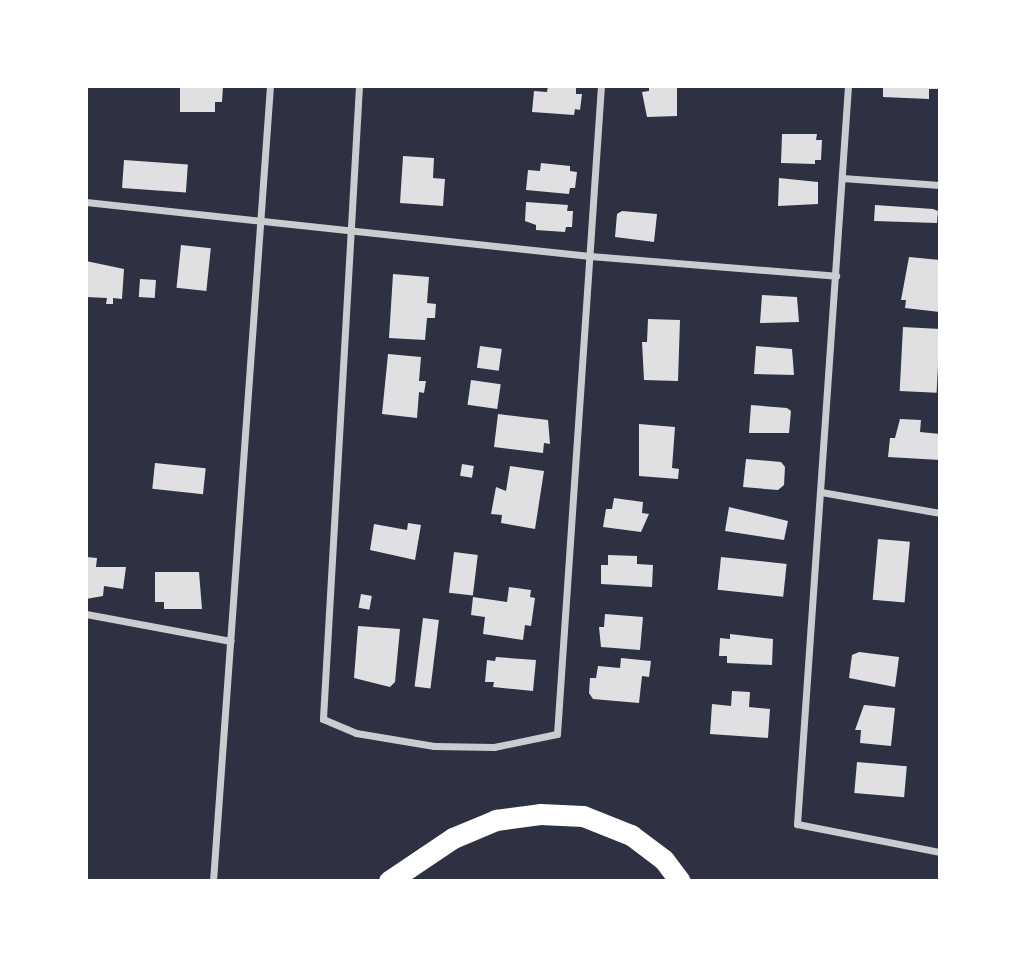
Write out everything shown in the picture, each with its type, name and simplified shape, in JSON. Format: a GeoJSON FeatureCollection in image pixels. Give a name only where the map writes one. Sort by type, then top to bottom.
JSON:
{"type":"FeatureCollection","features":[{"type":"Feature","properties":{"kind":"highway"},"geometry":{"type":"LineString","coordinates":[[389,881],[453,838],[496,820],[540,814],[583,816],[631,835],[664,860],[680,881]]}},
{"type":"Feature","properties":{"kind":"street"},"geometry":{"type":"LineString","coordinates":[[213,881],[270,86]]}},
{"type":"Feature","properties":{"kind":"street"},"geometry":{"type":"LineString","coordinates":[[359,86],[323,719],[356,733],[434,746],[494,747],[558,734],[601,86]]}},
{"type":"Feature","properties":{"kind":"street"},"geometry":{"type":"LineString","coordinates":[[848,86],[797,824],[940,852]]}},
{"type":"Feature","properties":{"kind":"street"},"geometry":{"type":"LineString","coordinates":[[842,178],[940,185]]}},
{"type":"Feature","properties":{"kind":"street"},"geometry":{"type":"LineString","coordinates":[[86,202],[260,222],[351,227],[590,256],[836,276]]}},
{"type":"Feature","properties":{"kind":"street"},"geometry":{"type":"LineString","coordinates":[[821,492],[940,513]]}},
{"type":"Feature","properties":{"kind":"street"},"geometry":{"type":"LineString","coordinates":[[86,614],[230,641]]}},
{"type":"Feature","properties":{"kind":"building"},"geometry":{"type":"Polygon","coordinates":[[[180,86],[223,86],[222,102],[215,102],[215,112],[180,112],[180,86]]]}},
{"type":"Feature","properties":{"kind":"building"},"geometry":{"type":"Polygon","coordinates":[[[548,86],[576,87],[576,94],[582,94],[580,110],[575,109],[574,115],[532,112],[534,91],[547,92],[548,86]]]}},
{"type":"Feature","properties":{"kind":"building"},"geometry":{"type":"Polygon","coordinates":[[[649,86],[677,86],[677,116],[647,117],[642,92],[649,91],[649,86]]]}},
{"type":"Feature","properties":{"kind":"building"},"geometry":{"type":"Polygon","coordinates":[[[883,86],[940,86],[940,89],[929,89],[929,99],[883,97],[883,86]]]}},
{"type":"Feature","properties":{"kind":"building"},"geometry":{"type":"Polygon","coordinates":[[[782,134],[817,134],[816,140],[822,140],[821,160],[815,160],[815,164],[781,163],[782,134]]]}},
{"type":"Feature","properties":{"kind":"building"},"geometry":{"type":"Polygon","coordinates":[[[403,156],[434,158],[433,178],[445,179],[443,206],[400,203],[403,156]]]}},
{"type":"Feature","properties":{"kind":"building"},"geometry":{"type":"Polygon","coordinates":[[[124,160],[188,164],[186,192],[122,188],[124,160]]]}},
{"type":"Feature","properties":{"kind":"building"},"geometry":{"type":"Polygon","coordinates":[[[541,163],[570,166],[570,171],[577,172],[575,188],[570,188],[569,194],[526,190],[528,170],[540,171],[541,163]]]}},
{"type":"Feature","properties":{"kind":"building"},"geometry":{"type":"Polygon","coordinates":[[[779,178],[818,182],[818,204],[778,206],[779,178]]]}},
{"type":"Feature","properties":{"kind":"building"},"geometry":{"type":"Polygon","coordinates":[[[526,202],[568,205],[567,211],[573,211],[572,227],[566,227],[565,232],[536,230],[536,225],[525,221],[526,202]]]}},
{"type":"Feature","properties":{"kind":"building"},"geometry":{"type":"Polygon","coordinates":[[[875,205],[933,209],[938,211],[937,223],[874,221],[875,205]]]}},
{"type":"Feature","properties":{"kind":"building"},"geometry":{"type":"Polygon","coordinates":[[[622,211],[657,214],[654,242],[615,237],[617,214],[622,211]]]}},
{"type":"Feature","properties":{"kind":"building"},"geometry":{"type":"Polygon","coordinates":[[[181,245],[211,248],[206,291],[177,288],[181,245]]]}},
{"type":"Feature","properties":{"kind":"building"},"geometry":{"type":"Polygon","coordinates":[[[909,257],[940,260],[940,312],[905,308],[906,300],[901,300],[909,257]]]}},
{"type":"Feature","properties":{"kind":"building"},"geometry":{"type":"Polygon","coordinates":[[[86,261],[124,269],[122,299],[113,298],[113,304],[106,304],[107,298],[86,297],[86,261]]]}},
{"type":"Feature","properties":{"kind":"building"},"geometry":{"type":"Polygon","coordinates":[[[393,274],[429,277],[427,303],[436,304],[435,318],[427,318],[425,340],[389,338],[393,274]]]}},
{"type":"Feature","properties":{"kind":"building"},"geometry":{"type":"Polygon","coordinates":[[[140,279],[156,280],[155,298],[139,297],[140,279]]]}},
{"type":"Feature","properties":{"kind":"building"},"geometry":{"type":"Polygon","coordinates":[[[762,295],[797,297],[799,322],[760,323],[762,295]]]}},
{"type":"Feature","properties":{"kind":"building"},"geometry":{"type":"Polygon","coordinates":[[[648,319],[680,320],[678,381],[644,380],[642,342],[647,342],[648,319]]]}},
{"type":"Feature","properties":{"kind":"building"},"geometry":{"type":"Polygon","coordinates":[[[903,327],[940,329],[937,393],[900,391],[903,327]]]}},
{"type":"Feature","properties":{"kind":"building"},"geometry":{"type":"Polygon","coordinates":[[[480,346],[502,349],[499,371],[477,368],[480,346]]]}},
{"type":"Feature","properties":{"kind":"building"},"geometry":{"type":"Polygon","coordinates":[[[756,346],[792,349],[794,375],[754,374],[756,346]]]}},
{"type":"Feature","properties":{"kind":"building"},"geometry":{"type":"Polygon","coordinates":[[[388,354],[421,357],[419,381],[426,381],[424,393],[419,392],[417,418],[382,414],[388,354]]]}},
{"type":"Feature","properties":{"kind":"building"},"geometry":{"type":"Polygon","coordinates":[[[471,380],[501,384],[497,409],[468,405],[471,380]]]}},
{"type":"Feature","properties":{"kind":"building"},"geometry":{"type":"Polygon","coordinates":[[[751,405],[787,408],[791,411],[789,433],[749,433],[751,405]]]}},
{"type":"Feature","properties":{"kind":"building"},"geometry":{"type":"Polygon","coordinates":[[[498,414],[548,420],[550,444],[544,443],[543,453],[494,447],[498,414]]]}},
{"type":"Feature","properties":{"kind":"building"},"geometry":{"type":"Polygon","coordinates":[[[900,419],[921,420],[920,432],[940,434],[940,460],[888,457],[890,438],[895,438],[900,419]]]}},
{"type":"Feature","properties":{"kind":"building"},"geometry":{"type":"Polygon","coordinates":[[[639,424],[675,427],[672,468],[679,469],[678,479],[639,476],[639,424]]]}},
{"type":"Feature","properties":{"kind":"building"},"geometry":{"type":"Polygon","coordinates":[[[746,459],[781,462],[785,467],[784,485],[778,490],[743,487],[746,459]]]}},
{"type":"Feature","properties":{"kind":"building"},"geometry":{"type":"Polygon","coordinates":[[[155,463],[206,468],[203,494],[152,489],[155,463]]]}},
{"type":"Feature","properties":{"kind":"building"},"geometry":{"type":"Polygon","coordinates":[[[462,464],[474,466],[472,478],[460,476],[462,464]]]}},
{"type":"Feature","properties":{"kind":"building"},"geometry":{"type":"Polygon","coordinates":[[[510,466],[544,471],[535,529],[501,523],[502,515],[491,514],[496,487],[506,491],[510,466]]]}},
{"type":"Feature","properties":{"kind":"building"},"geometry":{"type":"Polygon","coordinates":[[[614,498],[643,502],[642,513],[649,514],[641,532],[603,527],[606,509],[612,509],[614,498]]]}},
{"type":"Feature","properties":{"kind":"building"},"geometry":{"type":"Polygon","coordinates":[[[729,507],[788,521],[784,540],[725,531],[729,507]]]}},
{"type":"Feature","properties":{"kind":"building"},"geometry":{"type":"Polygon","coordinates":[[[408,523],[421,525],[415,560],[370,550],[374,524],[407,530],[408,523]]]}},
{"type":"Feature","properties":{"kind":"building"},"geometry":{"type":"Polygon","coordinates":[[[878,539],[910,542],[905,603],[873,600],[878,539]]]}},
{"type":"Feature","properties":{"kind":"building"},"geometry":{"type":"Polygon","coordinates":[[[454,552],[478,555],[473,596],[449,593],[454,552]]]}},
{"type":"Feature","properties":{"kind":"building"},"geometry":{"type":"Polygon","coordinates":[[[608,555],[637,556],[637,564],[653,565],[652,587],[601,584],[601,565],[608,565],[608,555]]]}},
{"type":"Feature","properties":{"kind":"building"},"geometry":{"type":"Polygon","coordinates":[[[86,557],[97,558],[96,567],[126,567],[123,589],[104,586],[103,596],[86,599],[86,557]]]}},
{"type":"Feature","properties":{"kind":"building"},"geometry":{"type":"Polygon","coordinates":[[[721,557],[787,564],[783,597],[718,590],[721,557]]]}},
{"type":"Feature","properties":{"kind":"building"},"geometry":{"type":"Polygon","coordinates":[[[155,572],[199,572],[202,609],[164,609],[164,602],[155,602],[155,572]]]}},
{"type":"Feature","properties":{"kind":"building"},"geometry":{"type":"Polygon","coordinates":[[[509,587],[531,590],[530,597],[535,598],[531,626],[525,625],[523,640],[483,634],[485,617],[471,615],[473,597],[507,602],[509,587]]]}},
{"type":"Feature","properties":{"kind":"building"},"geometry":{"type":"Polygon","coordinates":[[[361,594],[372,596],[369,610],[359,608],[361,594]]]}},
{"type":"Feature","properties":{"kind":"building"},"geometry":{"type":"Polygon","coordinates":[[[605,614],[643,617],[640,650],[601,647],[599,627],[604,627],[605,614]]]}},
{"type":"Feature","properties":{"kind":"building"},"geometry":{"type":"Polygon","coordinates":[[[423,618],[439,620],[430,688],[415,686],[423,618]]]}},
{"type":"Feature","properties":{"kind":"building"},"geometry":{"type":"Polygon","coordinates":[[[358,626],[400,629],[395,682],[390,687],[354,678],[358,626]]]}},
{"type":"Feature","properties":{"kind":"building"},"geometry":{"type":"Polygon","coordinates":[[[730,634],[773,639],[772,665],[727,663],[727,656],[719,656],[720,638],[730,639],[730,634]]]}},
{"type":"Feature","properties":{"kind":"building"},"geometry":{"type":"Polygon","coordinates":[[[859,652],[899,657],[895,687],[849,678],[852,655],[859,652]]]}},
{"type":"Feature","properties":{"kind":"building"},"geometry":{"type":"Polygon","coordinates":[[[496,657],[536,660],[533,691],[493,687],[494,682],[485,682],[487,660],[495,661],[496,657]]]}},
{"type":"Feature","properties":{"kind":"building"},"geometry":{"type":"Polygon","coordinates":[[[621,658],[651,661],[649,677],[642,676],[639,703],[593,699],[589,693],[590,678],[596,678],[598,666],[620,668],[621,658]]]}},
{"type":"Feature","properties":{"kind":"building"},"geometry":{"type":"Polygon","coordinates":[[[732,691],[750,692],[749,707],[770,709],[768,738],[710,734],[712,704],[731,706],[732,691]]]}},
{"type":"Feature","properties":{"kind":"building"},"geometry":{"type":"Polygon","coordinates":[[[864,705],[895,708],[891,746],[860,743],[861,730],[855,730],[864,705]]]}},
{"type":"Feature","properties":{"kind":"building"},"geometry":{"type":"Polygon","coordinates":[[[857,762],[907,766],[904,797],[854,793],[857,762]]]}}]}
